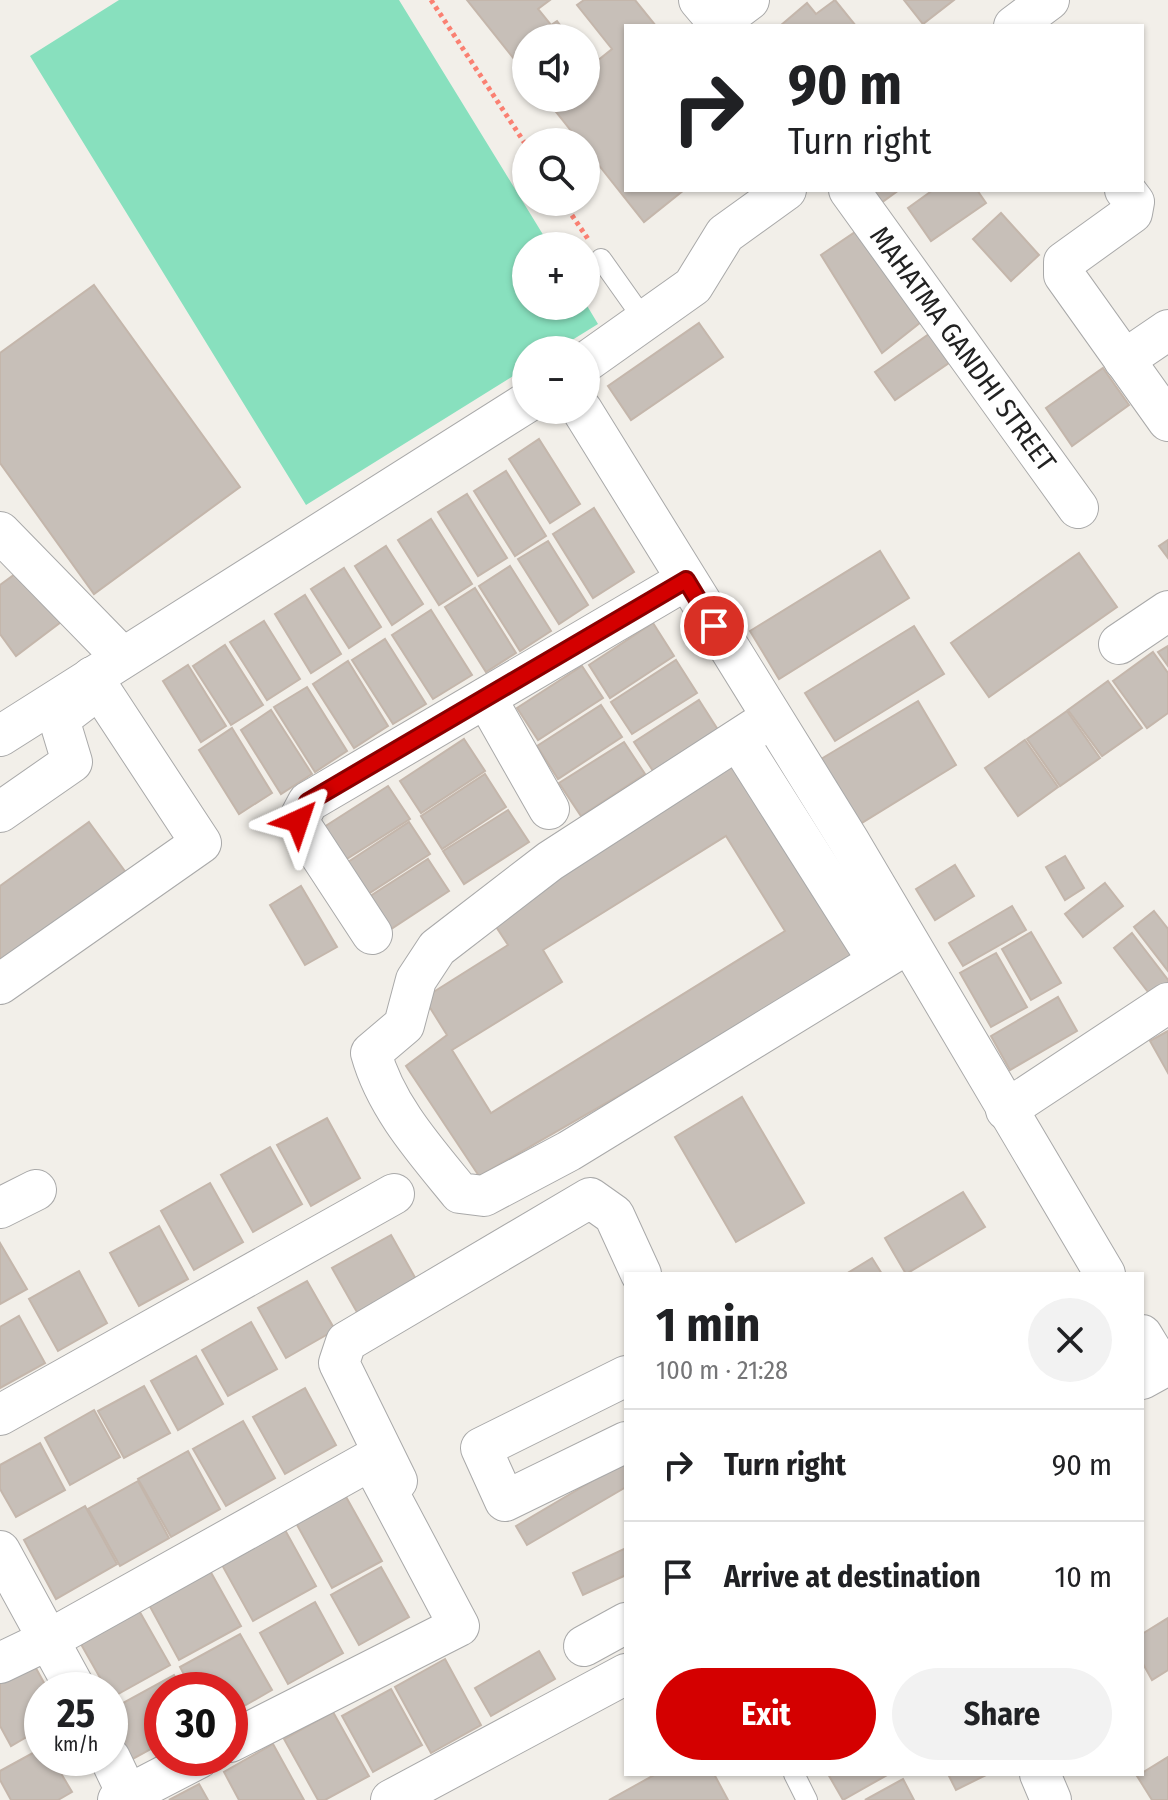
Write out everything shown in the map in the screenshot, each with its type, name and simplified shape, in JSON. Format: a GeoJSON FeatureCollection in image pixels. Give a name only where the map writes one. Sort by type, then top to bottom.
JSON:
{"type":"FeatureCollection","features":[{"type":"Feature","properties":{"kind":"street"},"geometry":{"type":"LineString","coordinates":[[699,0],[716,20],[725,18],[749,0]]}},
{"type":"Feature","properties":{"kind":"street"},"geometry":{"type":"LineString","coordinates":[[1017,24],[1049,0]]}},
{"type":"Feature","properties":{"kind":"street"},"geometry":{"type":"LineString","coordinates":[[600,352],[693,286],[725,234],[783,192]]}},
{"type":"Feature","properties":{"kind":"street","name":"MAHATMA GANDHI STREET"},"geometry":{"type":"LineString","coordinates":[[850,192],[1078,508]]}},
{"type":"Feature","properties":{"kind":"street"},"geometry":{"type":"LineString","coordinates":[[1126,192],[1134,202],[1132,213],[1064,262],[1064,275],[1168,421]]}},
{"type":"Feature","properties":{"kind":"street"},"geometry":{"type":"LineString","coordinates":[[1124,360],[1168,330]]}},
{"type":"Feature","properties":{"kind":"street"},"geometry":{"type":"LineString","coordinates":[[0,736],[104,674],[512,412]]}},
{"type":"Feature","properties":{"kind":"street"},"geometry":{"type":"LineString","coordinates":[[591,424],[849,841],[892,952]]}},
{"type":"Feature","properties":{"kind":"street"},"geometry":{"type":"LineString","coordinates":[[0,532],[104,674],[201,843],[0,984]]}},
{"type":"Feature","properties":{"kind":"street"},"geometry":{"type":"LineString","coordinates":[[372,934],[298,821],[301,810],[308,802],[686,580]]}},
{"type":"Feature","properties":{"kind":"street"},"geometry":{"type":"LineString","coordinates":[[1119,644],[1168,611]]}},
{"type":"Feature","properties":{"kind":"street"},"geometry":{"type":"LineString","coordinates":[[0,812],[72,762],[59,719],[104,674]]}},
{"type":"Feature","properties":{"kind":"street"},"geometry":{"type":"LineString","coordinates":[[486,698],[549,809]]}},
{"type":"Feature","properties":{"kind":"street"},"geometry":{"type":"LineString","coordinates":[[771,718],[550,861],[437,948],[416,980],[404,1025],[371,1053],[379,1081],[418,1140],[460,1193],[484,1196],[569,1151],[892,952]]}},
{"type":"Feature","properties":{"kind":"street"},"geometry":{"type":"LineString","coordinates":[[738,740],[1006,1110],[1104,1272]]}},
{"type":"Feature","properties":{"kind":"street"},"geometry":{"type":"LineString","coordinates":[[1006,1110],[1168,1003]]}},
{"type":"Feature","properties":{"kind":"street"},"geometry":{"type":"LineString","coordinates":[[0,1208],[36,1190]]}},
{"type":"Feature","properties":{"kind":"street"},"geometry":{"type":"LineString","coordinates":[[0,1415],[394,1194]]}},
{"type":"Feature","properties":{"kind":"street"},"geometry":{"type":"LineString","coordinates":[[434,1553],[339,1363],[346,1342],[590,1198],[614,1215],[640,1272]]}},
{"type":"Feature","properties":{"kind":"street"},"geometry":{"type":"LineString","coordinates":[[624,1377],[481,1448],[505,1501],[624,1443]]}},
{"type":"Feature","properties":{"kind":"street"},"geometry":{"type":"LineString","coordinates":[[0,1663],[50,1639],[371,1460],[459,1626],[248,1733]]}},
{"type":"Feature","properties":{"kind":"street"},"geometry":{"type":"LineString","coordinates":[[0,1551],[67,1672]]}},
{"type":"Feature","properties":{"kind":"street"},"geometry":{"type":"LineString","coordinates":[[584,1646],[624,1624]]}},
{"type":"Feature","properties":{"kind":"street"},"geometry":{"type":"LineString","coordinates":[[391,1800],[624,1675]]}},
{"type":"Feature","properties":{"kind":"street"},"geometry":{"type":"LineString","coordinates":[[117,1776],[125,1798],[166,1776]]}},
{"type":"Feature","properties":{"kind":"street"},"geometry":{"type":"LineString","coordinates":[[1041,1776],[1051,1800]]}},
{"type":"Feature","properties":{"kind":"lane"},"geometry":{"type":"LineString","coordinates":[[601,259],[645,321]]}},
{"type":"Feature","properties":{"kind":"lane"},"geometry":{"type":"LineString","coordinates":[[795,1776],[807,1800]]}},
{"type":"Feature","properties":{"kind":"path"},"geometry":{"type":"LineString","coordinates":[[431,0],[515,128]]}},
{"type":"Feature","properties":{"kind":"path"},"geometry":{"type":"LineString","coordinates":[[572,216],[601,259]]}},
{"type":"Feature","properties":{"kind":"green space"},"geometry":{"type":"Polygon","coordinates":[[[119,0],[399,0],[512,184],[512,216],[532,216],[541,232],[512,232],[512,320],[596,320],[598,324],[579,336],[512,336],[512,377],[306,505],[30,56],[119,0]]]}},
{"type":"Feature","properties":{"kind":"building"},"geometry":{"type":"Polygon","coordinates":[[[467,0],[550,0],[538,9],[550,24],[512,24],[512,56],[467,0]]]}},
{"type":"Feature","properties":{"kind":"building"},"geometry":{"type":"Polygon","coordinates":[[[584,0],[635,0],[654,24],[624,24],[624,192],[682,192],[644,222],[600,167],[600,128],[569,128],[556,112],[600,112],[600,59],[612,49],[600,34],[600,24],[592,24],[577,5],[584,0]]]}},
{"type":"Feature","properties":{"kind":"building"},"geometry":{"type":"Polygon","coordinates":[[[835,0],[854,24],[782,24],[807,3],[816,14],[835,0]]]}},
{"type":"Feature","properties":{"kind":"building"},"geometry":{"type":"Polygon","coordinates":[[[904,0],[954,0],[923,24],[904,0]]]}},
{"type":"Feature","properties":{"kind":"building"},"geometry":{"type":"Polygon","coordinates":[[[873,192],[896,192],[881,203],[873,192]]]}},
{"type":"Feature","properties":{"kind":"building"},"geometry":{"type":"Polygon","coordinates":[[[930,192],[978,192],[986,203],[931,241],[908,208],[930,192]]]}},
{"type":"Feature","properties":{"kind":"building"},"geometry":{"type":"Polygon","coordinates":[[[1001,213],[1039,255],[1011,281],[973,239],[1001,213]]]}},
{"type":"Feature","properties":{"kind":"building"},"geometry":{"type":"Polygon","coordinates":[[[864,226],[926,318],[882,353],[821,255],[864,226]]]}},
{"type":"Feature","properties":{"kind":"building"},"geometry":{"type":"Polygon","coordinates":[[[94,285],[240,487],[94,594],[0,463],[0,353],[94,285]]]}},
{"type":"Feature","properties":{"kind":"building"},"geometry":{"type":"Polygon","coordinates":[[[699,323],[723,357],[631,420],[608,386],[699,323]]]}},
{"type":"Feature","properties":{"kind":"building"},"geometry":{"type":"Polygon","coordinates":[[[929,334],[949,363],[895,400],[875,372],[929,334]]]}},
{"type":"Feature","properties":{"kind":"building"},"geometry":{"type":"Polygon","coordinates":[[[1103,368],[1129,405],[1072,446],[1046,408],[1103,368]]]}},
{"type":"Feature","properties":{"kind":"building"},"geometry":{"type":"Polygon","coordinates":[[[539,439],[580,504],[550,523],[509,459],[539,439]]]}},
{"type":"Feature","properties":{"kind":"building"},"geometry":{"type":"Polygon","coordinates":[[[506,471],[546,536],[515,556],[474,491],[506,471]]]}},
{"type":"Feature","properties":{"kind":"building"},"geometry":{"type":"Polygon","coordinates":[[[467,494],[507,558],[478,576],[438,512],[467,494]]]}},
{"type":"Feature","properties":{"kind":"building"},"geometry":{"type":"Polygon","coordinates":[[[594,508],[634,572],[593,598],[553,534],[594,508]]]}},
{"type":"Feature","properties":{"kind":"building"},"geometry":{"type":"Polygon","coordinates":[[[431,519],[472,584],[439,605],[398,540],[431,519]]]}},
{"type":"Feature","properties":{"kind":"building"},"geometry":{"type":"Polygon","coordinates":[[[1168,540],[1168,558],[1159,546],[1168,540]]]}},
{"type":"Feature","properties":{"kind":"building"},"geometry":{"type":"Polygon","coordinates":[[[548,541],[588,605],[559,624],[518,559],[548,541]]]}},
{"type":"Feature","properties":{"kind":"building"},"geometry":{"type":"Polygon","coordinates":[[[386,546],[423,604],[392,625],[355,566],[386,546]]]}},
{"type":"Feature","properties":{"kind":"building"},"geometry":{"type":"Polygon","coordinates":[[[880,551],[909,598],[779,679],[750,631],[880,551]]]}},
{"type":"Feature","properties":{"kind":"building"},"geometry":{"type":"Polygon","coordinates":[[[1079,553],[1117,607],[989,697],[951,643],[1079,553]]]}},
{"type":"Feature","properties":{"kind":"building"},"geometry":{"type":"Polygon","coordinates":[[[510,566],[551,631],[520,651],[479,586],[510,566]]]}},
{"type":"Feature","properties":{"kind":"building"},"geometry":{"type":"Polygon","coordinates":[[[344,568],[381,627],[349,648],[311,589],[344,568]]]}},
{"type":"Feature","properties":{"kind":"building"},"geometry":{"type":"Polygon","coordinates":[[[22,569],[61,622],[16,656],[0,634],[0,585],[22,569]]]}},
{"type":"Feature","properties":{"kind":"building"},"geometry":{"type":"Polygon","coordinates":[[[475,588],[516,653],[486,672],[445,607],[475,588]]]}},
{"type":"Feature","properties":{"kind":"building"},"geometry":{"type":"Polygon","coordinates":[[[305,595],[341,654],[311,673],[275,614],[305,595]]]}},
{"type":"Feature","properties":{"kind":"building"},"geometry":{"type":"Polygon","coordinates":[[[431,610],[472,675],[433,699],[392,635],[431,610]]]}},
{"type":"Feature","properties":{"kind":"building"},"geometry":{"type":"Polygon","coordinates":[[[264,621],[300,679],[267,700],[230,642],[264,621]]]}},
{"type":"Feature","properties":{"kind":"building"},"geometry":{"type":"Polygon","coordinates":[[[653,623],[674,656],[610,698],[589,665],[653,623]]]}},
{"type":"Feature","properties":{"kind":"building"},"geometry":{"type":"Polygon","coordinates":[[[914,626],[944,674],[835,741],[805,693],[914,626]]]}},
{"type":"Feature","properties":{"kind":"building"},"geometry":{"type":"Polygon","coordinates":[[[385,639],[426,704],[393,724],[352,660],[385,639]]]}},
{"type":"Feature","properties":{"kind":"building"},"geometry":{"type":"Polygon","coordinates":[[[225,645],[263,705],[231,725],[193,666],[225,645]]]}},
{"type":"Feature","properties":{"kind":"building"},"geometry":{"type":"Polygon","coordinates":[[[1168,646],[1168,666],[1158,652],[1168,646]]]}},
{"type":"Feature","properties":{"kind":"building"},"geometry":{"type":"Polygon","coordinates":[[[1153,652],[1168,673],[1168,713],[1147,728],[1113,681],[1153,652]]]}},
{"type":"Feature","properties":{"kind":"building"},"geometry":{"type":"Polygon","coordinates":[[[676,660],[697,693],[632,734],[611,702],[676,660]]]}},
{"type":"Feature","properties":{"kind":"building"},"geometry":{"type":"Polygon","coordinates":[[[348,661],[388,726],[354,748],[313,684],[348,661]]]}},
{"type":"Feature","properties":{"kind":"building"},"geometry":{"type":"Polygon","coordinates":[[[188,665],[226,726],[201,742],[163,681],[188,665]]]}},
{"type":"Feature","properties":{"kind":"building"},"geometry":{"type":"Polygon","coordinates":[[[582,666],[603,698],[538,740],[517,708],[582,666]]]}},
{"type":"Feature","properties":{"kind":"building"},"geometry":{"type":"Polygon","coordinates":[[[1108,681],[1142,728],[1102,756],[1068,710],[1108,681]]]}},
{"type":"Feature","properties":{"kind":"building"},"geometry":{"type":"Polygon","coordinates":[[[307,687],[347,751],[315,772],[274,707],[307,687]]]}},
{"type":"Feature","properties":{"kind":"building"},"geometry":{"type":"Polygon","coordinates":[[[699,700],[720,733],[655,774],[634,742],[699,700]]]}},
{"type":"Feature","properties":{"kind":"building"},"geometry":{"type":"Polygon","coordinates":[[[918,701],[956,765],[860,824],[821,759],[918,701]]]}},
{"type":"Feature","properties":{"kind":"building"},"geometry":{"type":"Polygon","coordinates":[[[601,705],[622,737],[558,779],[537,746],[601,705]]]}},
{"type":"Feature","properties":{"kind":"building"},"geometry":{"type":"Polygon","coordinates":[[[271,710],[312,774],[281,794],[241,730],[271,710]]]}},
{"type":"Feature","properties":{"kind":"building"},"geometry":{"type":"Polygon","coordinates":[[[1067,711],[1100,758],[1060,786],[1027,739],[1067,711]]]}},
{"type":"Feature","properties":{"kind":"building"},"geometry":{"type":"Polygon","coordinates":[[[232,728],[272,793],[239,814],[199,750],[232,728]]]}},
{"type":"Feature","properties":{"kind":"building"},"geometry":{"type":"Polygon","coordinates":[[[464,739],[485,771],[421,813],[400,781],[464,739]]]}},
{"type":"Feature","properties":{"kind":"building"},"geometry":{"type":"Polygon","coordinates":[[[1025,740],[1058,787],[1018,816],[985,768],[1025,740]]]}},
{"type":"Feature","properties":{"kind":"building"},"geometry":{"type":"Polygon","coordinates":[[[624,742],[645,774],[581,816],[559,783],[624,742]]]}},
{"type":"Feature","properties":{"kind":"building"},"geometry":{"type":"Polygon","coordinates":[[[738,754],[864,955],[479,1176],[406,1066],[447,1035],[424,998],[508,945],[491,919],[738,754]],[[726,836],[543,950],[562,982],[452,1050],[491,1113],[785,931],[726,836]]]}},
{"type":"Feature","properties":{"kind":"building"},"geometry":{"type":"Polygon","coordinates":[[[485,774],[506,807],[442,849],[421,816],[485,774]]]}},
{"type":"Feature","properties":{"kind":"building"},"geometry":{"type":"Polygon","coordinates":[[[388,786],[410,819],[345,860],[324,827],[388,786]]]}},
{"type":"Feature","properties":{"kind":"building"},"geometry":{"type":"Polygon","coordinates":[[[508,810],[529,842],[464,884],[443,851],[508,810]]]}},
{"type":"Feature","properties":{"kind":"building"},"geometry":{"type":"Polygon","coordinates":[[[89,822],[127,874],[0,966],[0,886],[89,822]]]}},
{"type":"Feature","properties":{"kind":"building"},"geometry":{"type":"Polygon","coordinates":[[[409,822],[430,854],[365,896],[345,864],[409,822]]]}},
{"type":"Feature","properties":{"kind":"building"},"geometry":{"type":"Polygon","coordinates":[[[1065,856],[1084,888],[1065,900],[1046,867],[1065,856]]]}},
{"type":"Feature","properties":{"kind":"building"},"geometry":{"type":"Polygon","coordinates":[[[428,859],[449,891],[385,933],[364,900],[428,859]]]}},
{"type":"Feature","properties":{"kind":"building"},"geometry":{"type":"Polygon","coordinates":[[[955,865],[974,896],[935,920],[916,889],[955,865]]]}},
{"type":"Feature","properties":{"kind":"building"},"geometry":{"type":"Polygon","coordinates":[[[1105,883],[1123,906],[1083,937],[1065,914],[1105,883]]]}},
{"type":"Feature","properties":{"kind":"building"},"geometry":{"type":"Polygon","coordinates":[[[301,886],[337,947],[305,965],[270,905],[301,886]]]}},
{"type":"Feature","properties":{"kind":"building"},"geometry":{"type":"Polygon","coordinates":[[[1012,906],[1026,930],[963,966],[949,943],[1012,906]]]}},
{"type":"Feature","properties":{"kind":"building"},"geometry":{"type":"Polygon","coordinates":[[[1154,911],[1168,929],[1168,971],[1134,927],[1154,911]]]}},
{"type":"Feature","properties":{"kind":"building"},"geometry":{"type":"Polygon","coordinates":[[[1031,932],[1061,983],[1031,1000],[1002,949],[1031,932]]]}},
{"type":"Feature","properties":{"kind":"building"},"geometry":{"type":"Polygon","coordinates":[[[1132,933],[1168,980],[1168,985],[1152,997],[1114,948],[1132,933]]]}},
{"type":"Feature","properties":{"kind":"building"},"geometry":{"type":"Polygon","coordinates":[[[996,953],[1027,1007],[991,1027],[960,973],[996,953]]]}},
{"type":"Feature","properties":{"kind":"building"},"geometry":{"type":"Polygon","coordinates":[[[1058,997],[1077,1031],[1010,1070],[991,1036],[1058,997]]]}},
{"type":"Feature","properties":{"kind":"building"},"geometry":{"type":"Polygon","coordinates":[[[1168,1031],[1168,1073],[1150,1041],[1168,1031]]]}},
{"type":"Feature","properties":{"kind":"building"},"geometry":{"type":"Polygon","coordinates":[[[742,1097],[804,1203],[736,1242],[675,1137],[742,1097]]]}},
{"type":"Feature","properties":{"kind":"building"},"geometry":{"type":"Polygon","coordinates":[[[327,1118],[360,1178],[311,1206],[277,1145],[327,1118]]]}},
{"type":"Feature","properties":{"kind":"building"},"geometry":{"type":"Polygon","coordinates":[[[270,1147],[302,1204],[253,1232],[221,1175],[270,1147]]]}},
{"type":"Feature","properties":{"kind":"building"},"geometry":{"type":"Polygon","coordinates":[[[210,1183],[243,1242],[194,1270],[161,1211],[210,1183]]]}},
{"type":"Feature","properties":{"kind":"building"},"geometry":{"type":"Polygon","coordinates":[[[963,1192],[985,1227],[909,1272],[905,1272],[885,1238],[963,1192]]]}},
{"type":"Feature","properties":{"kind":"building"},"geometry":{"type":"Polygon","coordinates":[[[159,1226],[188,1279],[139,1306],[110,1253],[159,1226]]]}},
{"type":"Feature","properties":{"kind":"building"},"geometry":{"type":"Polygon","coordinates":[[[391,1235],[417,1281],[358,1314],[332,1268],[391,1235]]]}},
{"type":"Feature","properties":{"kind":"building"},"geometry":{"type":"Polygon","coordinates":[[[0,1243],[27,1289],[0,1304],[0,1243]]]}},
{"type":"Feature","properties":{"kind":"building"},"geometry":{"type":"Polygon","coordinates":[[[872,1258],[881,1272],[849,1272],[872,1258]]]}},
{"type":"Feature","properties":{"kind":"building"},"geometry":{"type":"Polygon","coordinates":[[[79,1271],[107,1323],[58,1351],[29,1299],[79,1271]]]}},
{"type":"Feature","properties":{"kind":"building"},"geometry":{"type":"Polygon","coordinates":[[[307,1281],[335,1330],[286,1358],[258,1308],[307,1281]]]}},
{"type":"Feature","properties":{"kind":"building"},"geometry":{"type":"Polygon","coordinates":[[[19,1316],[45,1363],[0,1388],[0,1327],[19,1316]]]}},
{"type":"Feature","properties":{"kind":"building"},"geometry":{"type":"Polygon","coordinates":[[[251,1322],[277,1369],[228,1396],[202,1350],[251,1322]]]}},
{"type":"Feature","properties":{"kind":"building"},"geometry":{"type":"Polygon","coordinates":[[[196,1356],[223,1404],[178,1430],[151,1381],[196,1356]]]}},
{"type":"Feature","properties":{"kind":"building"},"geometry":{"type":"Polygon","coordinates":[[[144,1386],[170,1433],[124,1458],[98,1411],[144,1386]]]}},
{"type":"Feature","properties":{"kind":"building"},"geometry":{"type":"Polygon","coordinates":[[[305,1388],[336,1445],[285,1474],[253,1417],[305,1388]]]}},
{"type":"Feature","properties":{"kind":"building"},"geometry":{"type":"Polygon","coordinates":[[[94,1410],[120,1457],[70,1485],[45,1438],[94,1410]]]}},
{"type":"Feature","properties":{"kind":"building"},"geometry":{"type":"Polygon","coordinates":[[[243,1421],[275,1478],[226,1506],[193,1449],[243,1421]]]}},
{"type":"Feature","properties":{"kind":"building"},"geometry":{"type":"Polygon","coordinates":[[[40,1443],[65,1490],[16,1517],[0,1489],[0,1465],[40,1443]]]}},
{"type":"Feature","properties":{"kind":"building"},"geometry":{"type":"Polygon","coordinates":[[[188,1451],[220,1509],[171,1537],[138,1479],[188,1451]]]}},
{"type":"Feature","properties":{"kind":"building"},"geometry":{"type":"Polygon","coordinates":[[[624,1462],[624,1488],[527,1545],[516,1526],[624,1462]]]}},
{"type":"Feature","properties":{"kind":"building"},"geometry":{"type":"Polygon","coordinates":[[[138,1481],[169,1538],[120,1566],[88,1509],[138,1481]]]}},
{"type":"Feature","properties":{"kind":"building"},"geometry":{"type":"Polygon","coordinates":[[[345,1495],[382,1561],[332,1588],[296,1523],[345,1495]]]}},
{"type":"Feature","properties":{"kind":"building"},"geometry":{"type":"Polygon","coordinates":[[[85,1506],[117,1564],[56,1599],[24,1540],[85,1506]]]}},
{"type":"Feature","properties":{"kind":"building"},"geometry":{"type":"Polygon","coordinates":[[[285,1530],[316,1586],[253,1621],[222,1565],[285,1530]]]}},
{"type":"Feature","properties":{"kind":"building"},"geometry":{"type":"Polygon","coordinates":[[[624,1549],[624,1576],[583,1595],[573,1573],[624,1549]]]}},
{"type":"Feature","properties":{"kind":"building"},"geometry":{"type":"Polygon","coordinates":[[[381,1567],[409,1617],[359,1645],[331,1595],[381,1567]]]}},
{"type":"Feature","properties":{"kind":"building"},"geometry":{"type":"Polygon","coordinates":[[[209,1569],[241,1626],[179,1660],[148,1603],[209,1569]]]}},
{"type":"Feature","properties":{"kind":"building"},"geometry":{"type":"Polygon","coordinates":[[[315,1602],[343,1653],[288,1684],[260,1633],[315,1602]]]}},
{"type":"Feature","properties":{"kind":"building"},"geometry":{"type":"Polygon","coordinates":[[[137,1607],[170,1665],[157,1672],[144,1672],[144,1680],[128,1688],[128,1672],[97,1672],[78,1639],[137,1607]]]}},
{"type":"Feature","properties":{"kind":"building"},"geometry":{"type":"Polygon","coordinates":[[[1168,1618],[1168,1670],[1152,1680],[1144,1666],[1144,1633],[1168,1618]]]}},
{"type":"Feature","properties":{"kind":"building"},"geometry":{"type":"Polygon","coordinates":[[[240,1634],[272,1690],[248,1704],[248,1672],[183,1672],[180,1667],[240,1634]]]}},
{"type":"Feature","properties":{"kind":"building"},"geometry":{"type":"Polygon","coordinates":[[[539,1651],[555,1679],[491,1716],[475,1688],[539,1651]]]}},
{"type":"Feature","properties":{"kind":"building"},"geometry":{"type":"Polygon","coordinates":[[[445,1659],[481,1725],[431,1753],[395,1687],[445,1659]]]}},
{"type":"Feature","properties":{"kind":"building"},"geometry":{"type":"Polygon","coordinates":[[[32,1661],[38,1672],[24,1672],[24,1738],[11,1746],[0,1726],[0,1679],[32,1661]]]}},
{"type":"Feature","properties":{"kind":"building"},"geometry":{"type":"Polygon","coordinates":[[[391,1689],[422,1745],[373,1772],[342,1716],[391,1689]]]}},
{"type":"Feature","properties":{"kind":"building"},"geometry":{"type":"Polygon","coordinates":[[[144,1691],[144,1753],[131,1760],[128,1755],[128,1700],[144,1691]]]}},
{"type":"Feature","properties":{"kind":"building"},"geometry":{"type":"Polygon","coordinates":[[[333,1712],[369,1776],[325,1800],[318,1800],[284,1739],[333,1712]]]}},
{"type":"Feature","properties":{"kind":"building"},"geometry":{"type":"Polygon","coordinates":[[[273,1744],[304,1800],[239,1800],[226,1776],[248,1776],[248,1758],[273,1744]]]}},
{"type":"Feature","properties":{"kind":"building"},"geometry":{"type":"Polygon","coordinates":[[[1168,1757],[1168,1800],[1152,1800],[1137,1776],[1144,1776],[1144,1772],[1168,1757]]]}},
{"type":"Feature","properties":{"kind":"building"},"geometry":{"type":"Polygon","coordinates":[[[24,1758],[24,1776],[63,1776],[72,1792],[58,1800],[11,1800],[0,1780],[0,1771],[24,1758]]]}},
{"type":"Feature","properties":{"kind":"building"},"geometry":{"type":"Polygon","coordinates":[[[652,1776],[715,1776],[728,1800],[609,1800],[652,1776]]]}},
{"type":"Feature","properties":{"kind":"building"},"geometry":{"type":"Polygon","coordinates":[[[829,1776],[885,1776],[843,1800],[829,1776]]]}},
{"type":"Feature","properties":{"kind":"building"},"geometry":{"type":"Polygon","coordinates":[[[949,1776],[984,1776],[956,1790],[949,1776]]]}},
{"type":"Feature","properties":{"kind":"building"},"geometry":{"type":"Polygon","coordinates":[[[903,1779],[914,1800],[865,1800],[903,1779]]]}},
{"type":"Feature","properties":{"kind":"building"},"geometry":{"type":"Polygon","coordinates":[[[199,1784],[208,1800],[169,1800],[199,1784]]]}},
{"type":"Feature","properties":{"kind":"route"},"geometry":{"type":"LineString","coordinates":[[298,821],[301,810],[308,802],[686,580],[714,626]]}}]}
